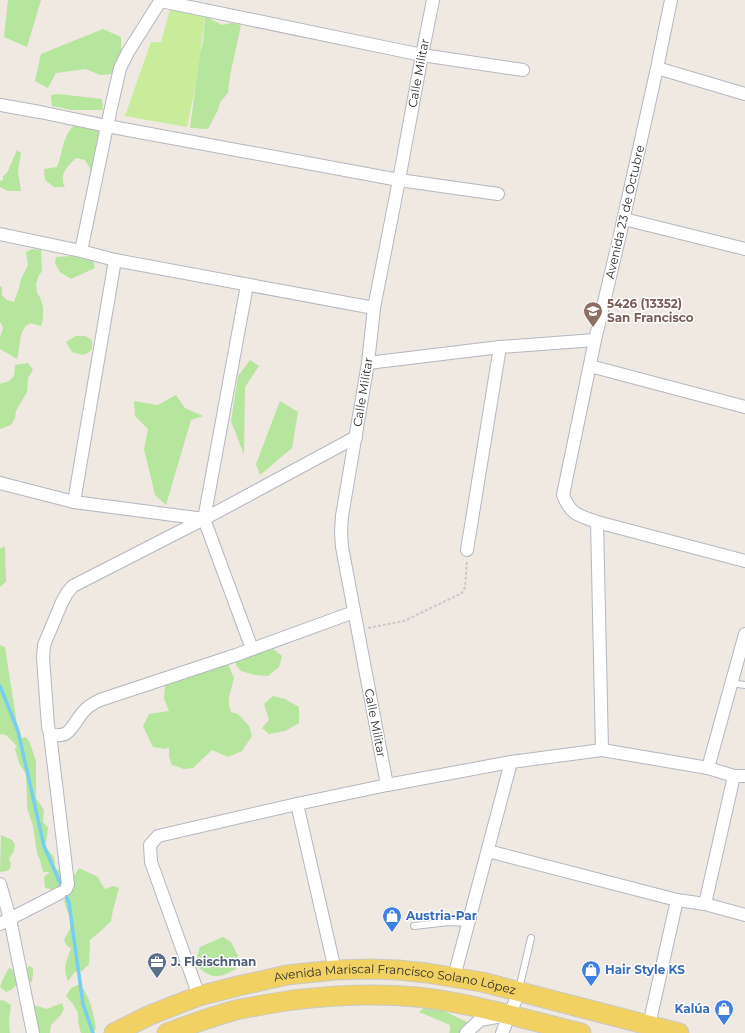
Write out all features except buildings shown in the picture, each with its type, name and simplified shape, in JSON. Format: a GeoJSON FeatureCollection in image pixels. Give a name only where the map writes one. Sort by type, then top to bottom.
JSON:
{"type":"FeatureCollection","features":[{"type":"Feature","properties":{"kind":"main road","name":"Avenida Mariscal Francisco Solano López"},"geometry":{"type":"LineString","coordinates":[[114,1033],[148,1016],[199,996],[238,986],[295,974],[335,970],[371,969],[398,970],[482,982],[679,1033]]}},
{"type":"Feature","properties":{"kind":"main road","name":"Avenida Mariscal Francisco Solano López"},"geometry":{"type":"LineString","coordinates":[[167,1033],[242,1009],[286,1001],[344,995],[417,997],[457,1003],[581,1033]]}},
{"type":"Feature","properties":{"kind":"street"},"geometry":{"type":"LineString","coordinates":[[81,251],[120,68],[128,52],[161,0],[422,54],[523,70]]}},
{"type":"Feature","properties":{"kind":"street","name":"Calle Militar"},"geometry":{"type":"LineString","coordinates":[[387,785],[342,547],[341,532],[342,516],[368,363],[374,308],[433,0]]}},
{"type":"Feature","properties":{"kind":"street","name":"Avenida 23 de Octubre"},"geometry":{"type":"LineString","coordinates":[[597,522],[574,513],[567,505],[563,495],[595,340],[624,219],[671,0]]}},
{"type":"Feature","properties":{"kind":"street"},"geometry":{"type":"LineString","coordinates":[[657,68],[745,94]]}},
{"type":"Feature","properties":{"kind":"street"},"geometry":{"type":"LineString","coordinates":[[0,105],[399,180],[498,194]]}},
{"type":"Feature","properties":{"kind":"street"},"geometry":{"type":"LineString","coordinates":[[624,219],[745,249]]}},
{"type":"Feature","properties":{"kind":"street"},"geometry":{"type":"LineString","coordinates":[[0,234],[81,251],[115,260],[374,308]]}},
{"type":"Feature","properties":{"kind":"street"},"geometry":{"type":"LineString","coordinates":[[74,502],[115,260]]}},
{"type":"Feature","properties":{"kind":"street"},"geometry":{"type":"LineString","coordinates":[[246,285],[204,519],[252,649]]}},
{"type":"Feature","properties":{"kind":"street"},"geometry":{"type":"LineString","coordinates":[[368,363],[500,347],[595,340]]}},
{"type":"Feature","properties":{"kind":"street"},"geometry":{"type":"LineString","coordinates":[[467,550],[500,347]]}},
{"type":"Feature","properties":{"kind":"street"},"geometry":{"type":"LineString","coordinates":[[590,366],[745,407]]}},
{"type":"Feature","properties":{"kind":"street"},"geometry":{"type":"LineString","coordinates":[[5,921],[63,891],[68,884],[48,726],[43,658],[44,645],[49,632],[67,593],[72,586],[204,519],[356,437]]}},
{"type":"Feature","properties":{"kind":"street"},"geometry":{"type":"LineString","coordinates":[[0,483],[74,502],[204,519]]}},
{"type":"Feature","properties":{"kind":"street"},"geometry":{"type":"LineString","coordinates":[[602,750],[597,522],[745,561]]}},
{"type":"Feature","properties":{"kind":"street"},"geometry":{"type":"LineString","coordinates":[[50,734],[58,736],[65,735],[84,710],[100,700],[265,645],[354,612]]}},
{"type":"Feature","properties":{"kind":"street"},"geometry":{"type":"LineString","coordinates":[[708,768],[745,634]]}},
{"type":"Feature","properties":{"kind":"street"},"geometry":{"type":"LineString","coordinates":[[199,996],[151,862],[150,845],[158,836],[387,785],[511,762],[602,750],[708,768],[740,776],[705,904]]}},
{"type":"Feature","properties":{"kind":"street"},"geometry":{"type":"LineString","coordinates":[[454,977],[511,762]]}},
{"type":"Feature","properties":{"kind":"street"},"geometry":{"type":"LineString","coordinates":[[297,804],[335,970]]}},
{"type":"Feature","properties":{"kind":"street"},"geometry":{"type":"LineString","coordinates":[[488,851],[677,900],[705,904],[745,915]]}},
{"type":"Feature","properties":{"kind":"street"},"geometry":{"type":"LineString","coordinates":[[0,884],[5,921],[32,1033]]}},
{"type":"Feature","properties":{"kind":"street"},"geometry":{"type":"LineString","coordinates":[[649,1025],[677,900]]}},
{"type":"Feature","properties":{"kind":"street"},"geometry":{"type":"LineString","coordinates":[[502,1033],[519,992]]}},
{"type":"Feature","properties":{"kind":"street"},"geometry":{"type":"LineString","coordinates":[[466,1033],[480,1020],[509,1015]]}},
{"type":"Feature","properties":{"kind":"lane"},"geometry":{"type":"LineString","coordinates":[[732,683],[745,686]]}},
{"type":"Feature","properties":{"kind":"lane"},"geometry":{"type":"LineString","coordinates":[[414,926],[450,922],[469,923]]}},
{"type":"Feature","properties":{"kind":"lane"},"geometry":{"type":"LineString","coordinates":[[519,992],[531,938]]}},
{"type":"Feature","properties":{"kind":"path"},"geometry":{"type":"LineString","coordinates":[[358,629],[404,621],[462,593],[465,587],[467,550]]}},
{"type":"Feature","properties":{"kind":"green space"},"geometry":{"type":"Polygon","coordinates":[[[8,0],[41,0],[27,47],[4,37],[8,0]]]}},
{"type":"Feature","properties":{"kind":"green space"},"geometry":{"type":"Polygon","coordinates":[[[170,9],[205,16],[196,84],[187,127],[125,116],[151,42],[161,42],[170,9]]]}},
{"type":"Feature","properties":{"kind":"green space"},"geometry":{"type":"Polygon","coordinates":[[[205,16],[222,25],[232,23],[241,25],[230,76],[228,93],[220,102],[218,110],[208,129],[190,128],[200,53],[203,43],[205,16]]]}},
{"type":"Feature","properties":{"kind":"green space"},"geometry":{"type":"Polygon","coordinates":[[[103,29],[121,37],[121,62],[113,74],[100,75],[86,69],[56,73],[48,88],[35,81],[41,54],[103,29]]]}},
{"type":"Feature","properties":{"kind":"green space"},"geometry":{"type":"Polygon","coordinates":[[[58,94],[102,99],[103,110],[72,110],[52,106],[51,95],[58,94]]]}},
{"type":"Feature","properties":{"kind":"green space"},"geometry":{"type":"Polygon","coordinates":[[[77,123],[98,127],[100,142],[97,161],[91,170],[85,160],[76,158],[63,174],[63,182],[65,187],[54,187],[45,180],[44,169],[57,167],[67,134],[77,123]]]}},
{"type":"Feature","properties":{"kind":"green space"},"geometry":{"type":"Polygon","coordinates":[[[17,150],[21,153],[18,171],[21,191],[8,191],[0,187],[0,181],[3,180],[3,176],[7,173],[17,150]]]}},
{"type":"Feature","properties":{"kind":"green space"},"geometry":{"type":"Polygon","coordinates":[[[32,249],[41,250],[42,271],[36,284],[37,293],[43,307],[43,318],[41,326],[30,323],[23,330],[17,359],[0,349],[0,338],[3,328],[0,322],[0,286],[2,287],[2,295],[7,300],[14,302],[21,279],[28,265],[26,252],[32,249]]]}},
{"type":"Feature","properties":{"kind":"green space"},"geometry":{"type":"Polygon","coordinates":[[[71,256],[93,260],[95,268],[71,279],[60,272],[55,263],[56,257],[71,256]]]}},
{"type":"Feature","properties":{"kind":"green space"},"geometry":{"type":"Polygon","coordinates":[[[76,336],[85,336],[92,340],[92,349],[85,354],[72,352],[66,342],[76,336]]]}},
{"type":"Feature","properties":{"kind":"green space"},"geometry":{"type":"Polygon","coordinates":[[[250,360],[259,366],[245,387],[244,455],[231,421],[238,376],[250,360]]]}},
{"type":"Feature","properties":{"kind":"green space"},"geometry":{"type":"Polygon","coordinates":[[[28,363],[33,370],[28,378],[27,392],[16,411],[15,418],[11,425],[0,429],[0,384],[9,381],[14,376],[15,365],[28,363]]]}},
{"type":"Feature","properties":{"kind":"green space"},"geometry":{"type":"Polygon","coordinates":[[[176,395],[185,408],[203,416],[191,420],[166,505],[155,495],[144,449],[148,429],[135,416],[134,401],[158,405],[176,395]]]}},
{"type":"Feature","properties":{"kind":"green space"},"geometry":{"type":"Polygon","coordinates":[[[280,401],[298,412],[292,448],[260,475],[256,464],[280,401]]]}},
{"type":"Feature","properties":{"kind":"green space"},"geometry":{"type":"Polygon","coordinates":[[[5,546],[6,582],[0,587],[0,549],[5,546]]]}},
{"type":"Feature","properties":{"kind":"green space"},"geometry":{"type":"Polygon","coordinates":[[[0,645],[5,647],[18,731],[21,738],[26,737],[30,743],[36,761],[36,798],[44,810],[43,822],[48,828],[45,847],[55,860],[52,870],[60,870],[68,886],[79,868],[98,877],[105,889],[113,886],[119,888],[111,921],[90,940],[89,964],[82,971],[75,972],[68,981],[65,968],[71,948],[66,945],[64,939],[70,928],[71,920],[64,901],[68,896],[60,897],[56,890],[45,888],[44,877],[50,872],[43,872],[37,853],[33,826],[27,808],[26,774],[19,763],[15,749],[17,746],[6,735],[0,734],[0,645]]]}},
{"type":"Feature","properties":{"kind":"green space"},"geometry":{"type":"Polygon","coordinates":[[[265,645],[282,656],[279,667],[268,676],[255,675],[241,671],[236,665],[236,655],[265,645]]]}},
{"type":"Feature","properties":{"kind":"green space"},"geometry":{"type":"Polygon","coordinates":[[[227,662],[234,678],[229,697],[231,712],[238,714],[249,726],[252,736],[242,751],[228,757],[212,750],[193,768],[184,769],[172,765],[169,757],[169,747],[165,749],[153,747],[143,726],[149,714],[169,711],[164,699],[165,685],[227,662]]]}},
{"type":"Feature","properties":{"kind":"green space"},"geometry":{"type":"Polygon","coordinates":[[[273,696],[285,699],[299,707],[299,723],[285,731],[269,734],[262,728],[269,720],[264,704],[273,696]]]}},
{"type":"Feature","properties":{"kind":"green space"},"geometry":{"type":"Polygon","coordinates":[[[1,835],[12,840],[15,845],[14,851],[9,859],[11,864],[10,869],[0,872],[1,835]]]}},
{"type":"Feature","properties":{"kind":"green space"},"geometry":{"type":"Polygon","coordinates":[[[223,937],[231,942],[238,956],[236,969],[220,976],[212,976],[198,967],[197,957],[200,947],[223,937]]]}},
{"type":"Feature","properties":{"kind":"green space"},"geometry":{"type":"Polygon","coordinates":[[[29,966],[33,968],[32,981],[27,984],[19,977],[29,966]]]}},
{"type":"Feature","properties":{"kind":"green space"},"geometry":{"type":"Polygon","coordinates":[[[9,968],[17,971],[19,977],[16,985],[11,990],[6,992],[0,987],[9,968]]]}},
{"type":"Feature","properties":{"kind":"green space"},"geometry":{"type":"Polygon","coordinates":[[[80,984],[87,995],[93,1011],[96,1029],[92,1033],[81,1033],[78,1022],[78,1013],[66,996],[71,988],[80,984]]]}},
{"type":"Feature","properties":{"kind":"green space"},"geometry":{"type":"Polygon","coordinates":[[[0,1000],[11,1005],[9,1021],[10,1033],[0,1033],[0,1000]]]}},
{"type":"Feature","properties":{"kind":"green space"},"geometry":{"type":"Polygon","coordinates":[[[62,1003],[64,1009],[61,1015],[51,1025],[50,1033],[35,1033],[32,1013],[34,1005],[47,1009],[62,1003]]]}},
{"type":"Feature","properties":{"kind":"green space"},"geometry":{"type":"Polygon","coordinates":[[[427,1005],[438,1008],[469,1023],[471,1033],[449,1033],[450,1025],[419,1012],[427,1005]]]}},
{"type":"Feature","properties":{"kind":"waterway"},"geometry":{"type":"LineString","coordinates":[[0,686],[18,731],[44,846],[69,903],[83,1004],[93,1033]]}},
{"type":"Feature","properties":{"kind":"place","name":"5426 (13352) San Francisco"},"geometry":{"type":"Point","coordinates":[593,328]}},
{"type":"Feature","properties":{"kind":"place","name":"Austria-Par"},"geometry":{"type":"Point","coordinates":[392,933]}},
{"type":"Feature","properties":{"kind":"place","name":"J. Fleischman"},"geometry":{"type":"Point","coordinates":[157,979]}},
{"type":"Feature","properties":{"kind":"place","name":"Hair Style KS"},"geometry":{"type":"Point","coordinates":[591,987]}},
{"type":"Feature","properties":{"kind":"place","name":"Kalúa"},"geometry":{"type":"Point","coordinates":[724,1026]}}]}
